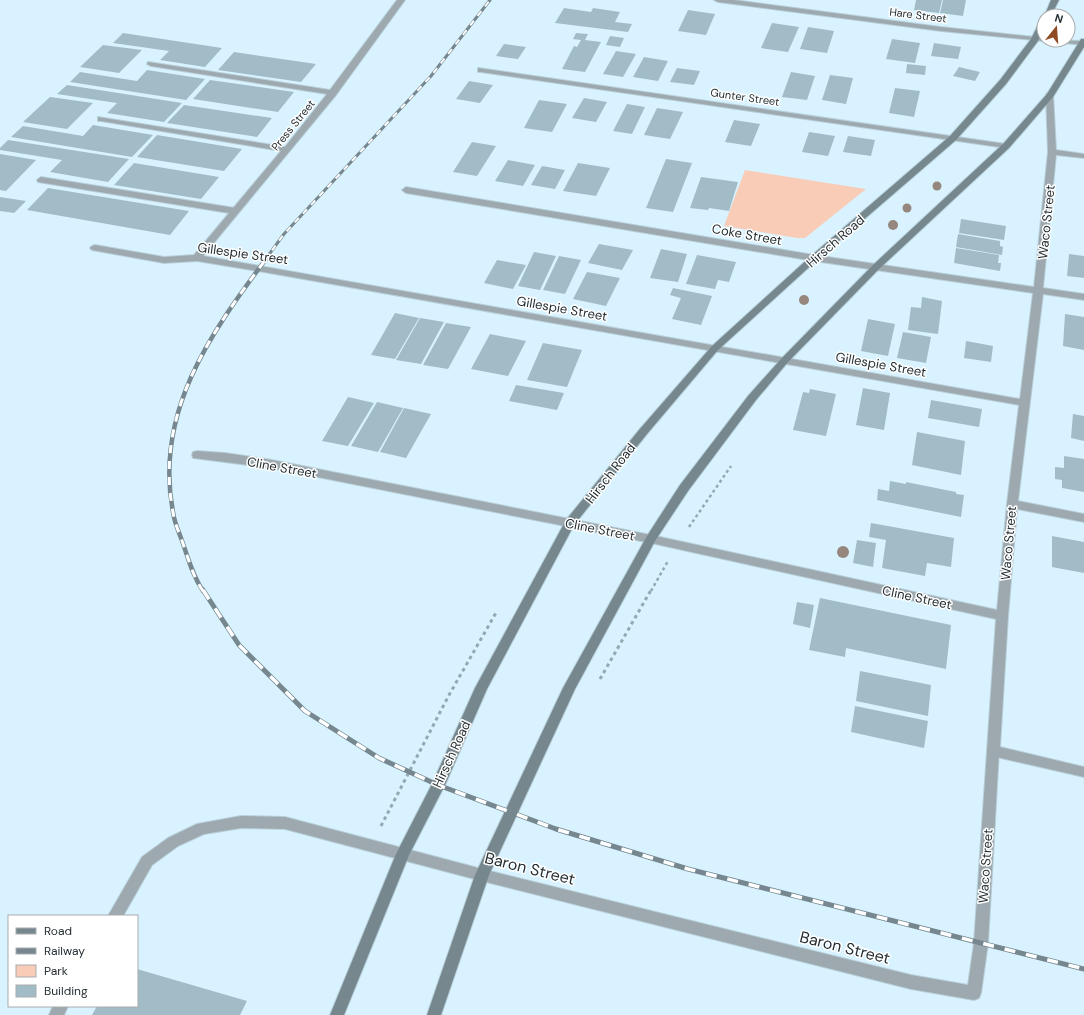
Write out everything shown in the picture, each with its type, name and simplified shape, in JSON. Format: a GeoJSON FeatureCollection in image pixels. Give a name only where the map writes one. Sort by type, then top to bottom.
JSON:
{"type":"FeatureCollection","features":[{"type":"Feature","properties":{"kind":"main road"},"geometry":{"type":"LineString","coordinates":[[434,1015],[482,875],[568,688],[651,539],[684,488],[718,441],[784,360],[876,267],[1006,146],[1050,95],[1084,42]]}},
{"type":"Feature","properties":{"kind":"main road","name":"Hirsch Road"},"geometry":{"type":"LineString","coordinates":[[337,1015],[403,854],[438,785],[481,688],[570,524],[643,432],[715,348],[814,258],[953,138],[1036,46]]}},
{"type":"Feature","properties":{"kind":"street","name":"Press Street"},"geometry":{"type":"LineString","coordinates":[[197,258],[333,93],[401,0]]}},
{"type":"Feature","properties":{"kind":"street","name":"Hare Street"},"geometry":{"type":"LineString","coordinates":[[718,0],[941,29],[1036,39]]}},
{"type":"Feature","properties":{"kind":"street"},"geometry":{"type":"LineString","coordinates":[[151,64],[333,93]]}},
{"type":"Feature","properties":{"kind":"street","name":"Gunter Street"},"geometry":{"type":"LineString","coordinates":[[481,70],[1006,146]]}},
{"type":"Feature","properties":{"kind":"street","name":"Waco Street"},"geometry":{"type":"LineString","coordinates":[[974,993],[981,943],[1002,616],[1012,504],[1038,290],[1044,253],[1052,152],[1050,95]]}},
{"type":"Feature","properties":{"kind":"street"},"geometry":{"type":"LineString","coordinates":[[101,119],[287,150]]}},
{"type":"Feature","properties":{"kind":"street"},"geometry":{"type":"LineString","coordinates":[[1052,152],[1084,156]]}},
{"type":"Feature","properties":{"kind":"street"},"geometry":{"type":"LineString","coordinates":[[41,180],[235,211]]}},
{"type":"Feature","properties":{"kind":"street","name":"Coke Street"},"geometry":{"type":"LineString","coordinates":[[406,190],[814,258],[1084,297]]}},
{"type":"Feature","properties":{"kind":"street","name":"Gillespie Street"},"geometry":{"type":"LineString","coordinates":[[95,248],[164,260],[197,258],[258,268],[1025,402]]}},
{"type":"Feature","properties":{"kind":"street","name":"Cline Street"},"geometry":{"type":"LineString","coordinates":[[197,455],[225,457],[272,464],[651,539],[1002,616]]}},
{"type":"Feature","properties":{"kind":"street"},"geometry":{"type":"LineString","coordinates":[[1012,504],[1084,518]]}},
{"type":"Feature","properties":{"kind":"street"},"geometry":{"type":"LineString","coordinates":[[993,751],[1084,772]]}},
{"type":"Feature","properties":{"kind":"street","name":"Baron Street"},"geometry":{"type":"LineString","coordinates":[[116,915],[147,861],[173,842],[202,828],[241,822],[285,823],[482,875],[911,982],[974,993]]}},
{"type":"Feature","properties":{"kind":"path"},"geometry":{"type":"LineString","coordinates":[[688,529],[731,466]]}},
{"type":"Feature","properties":{"kind":"path"},"geometry":{"type":"LineString","coordinates":[[597,684],[668,560]]}},
{"type":"Feature","properties":{"kind":"path"},"geometry":{"type":"LineString","coordinates":[[381,827],[469,657],[498,610]]}},
{"type":"Feature","properties":{"kind":"green space"},"geometry":{"type":"Polygon","coordinates":[[[745,170],[866,189],[805,238],[724,226],[745,170]]]}},
{"type":"Feature","properties":{"kind":"building"},"geometry":{"type":"Polygon","coordinates":[[[916,0],[942,0],[939,13],[914,10],[916,0]]]}},
{"type":"Feature","properties":{"kind":"building"},"geometry":{"type":"Polygon","coordinates":[[[943,0],[966,0],[963,16],[940,13],[943,0]]]}},
{"type":"Feature","properties":{"kind":"building"},"geometry":{"type":"Polygon","coordinates":[[[564,8],[591,12],[593,8],[620,12],[615,22],[632,24],[628,32],[555,23],[564,8]]]}},
{"type":"Feature","properties":{"kind":"building"},"geometry":{"type":"Polygon","coordinates":[[[688,10],[715,14],[706,35],[678,31],[688,10]]]}},
{"type":"Feature","properties":{"kind":"building"},"geometry":{"type":"Polygon","coordinates":[[[772,23],[799,27],[788,52],[761,48],[772,23]]]}},
{"type":"Feature","properties":{"kind":"building"},"geometry":{"type":"Polygon","coordinates":[[[808,27],[834,31],[827,53],[800,49],[808,27]]]}},
{"type":"Feature","properties":{"kind":"building"},"geometry":{"type":"Polygon","coordinates":[[[123,33],[222,48],[205,67],[160,60],[169,51],[113,43],[123,33]]]}},
{"type":"Feature","properties":{"kind":"building"},"geometry":{"type":"Polygon","coordinates":[[[576,33],[588,34],[585,40],[601,42],[585,72],[562,69],[574,46],[577,47],[581,40],[573,39],[576,33]]]}},
{"type":"Feature","properties":{"kind":"building"},"geometry":{"type":"Polygon","coordinates":[[[610,36],[624,38],[620,47],[606,45],[610,36]]]}},
{"type":"Feature","properties":{"kind":"building"},"geometry":{"type":"Polygon","coordinates":[[[892,39],[920,43],[915,63],[886,59],[892,39]]]}},
{"type":"Feature","properties":{"kind":"building"},"geometry":{"type":"Polygon","coordinates":[[[934,43],[961,47],[958,59],[931,56],[934,43]]]}},
{"type":"Feature","properties":{"kind":"building"},"geometry":{"type":"Polygon","coordinates":[[[504,44],[526,47],[518,59],[496,56],[504,44]]]}},
{"type":"Feature","properties":{"kind":"building"},"geometry":{"type":"Polygon","coordinates":[[[103,45],[142,50],[119,73],[80,67],[103,45]]]}},
{"type":"Feature","properties":{"kind":"building"},"geometry":{"type":"Polygon","coordinates":[[[616,51],[636,54],[623,77],[603,74],[616,51]]]}},
{"type":"Feature","properties":{"kind":"building"},"geometry":{"type":"Polygon","coordinates":[[[234,52],[316,64],[301,82],[218,70],[234,52]]]}},
{"type":"Feature","properties":{"kind":"building"},"geometry":{"type":"Polygon","coordinates":[[[644,57],[668,61],[658,81],[633,77],[644,57]]]}},
{"type":"Feature","properties":{"kind":"building"},"geometry":{"type":"Polygon","coordinates":[[[907,64],[926,66],[925,75],[906,73],[907,64]]]}},
{"type":"Feature","properties":{"kind":"building"},"geometry":{"type":"Polygon","coordinates":[[[959,67],[980,72],[975,81],[953,76],[959,67]]]}},
{"type":"Feature","properties":{"kind":"building"},"geometry":{"type":"Polygon","coordinates":[[[677,68],[700,71],[694,85],[670,82],[677,68]]]}},
{"type":"Feature","properties":{"kind":"building"},"geometry":{"type":"Polygon","coordinates":[[[147,70],[205,79],[186,100],[70,82],[80,72],[137,81],[147,70]]]}},
{"type":"Feature","properties":{"kind":"building"},"geometry":{"type":"Polygon","coordinates":[[[791,72],[815,76],[807,100],[782,97],[791,72]]]}},
{"type":"Feature","properties":{"kind":"building"},"geometry":{"type":"Polygon","coordinates":[[[830,75],[853,78],[846,104],[822,100],[830,75]]]}},
{"type":"Feature","properties":{"kind":"building"},"geometry":{"type":"Polygon","coordinates":[[[210,80],[294,92],[278,112],[193,99],[210,80]]]}},
{"type":"Feature","properties":{"kind":"building"},"geometry":{"type":"Polygon","coordinates":[[[469,81],[493,85],[480,103],[456,99],[469,81]]]}},
{"type":"Feature","properties":{"kind":"building"},"geometry":{"type":"Polygon","coordinates":[[[67,85],[182,103],[164,122],[107,113],[117,103],[57,94],[67,85]]]}},
{"type":"Feature","properties":{"kind":"building"},"geometry":{"type":"Polygon","coordinates":[[[895,88],[920,91],[914,117],[889,113],[895,88]]]}},
{"type":"Feature","properties":{"kind":"building"},"geometry":{"type":"Polygon","coordinates":[[[50,97],[93,103],[67,129],[23,122],[50,97]]]}},
{"type":"Feature","properties":{"kind":"building"},"geometry":{"type":"Polygon","coordinates":[[[584,98],[607,102],[596,122],[572,118],[584,98]]]}},
{"type":"Feature","properties":{"kind":"building"},"geometry":{"type":"Polygon","coordinates":[[[539,100],[567,104],[552,132],[524,128],[539,100]]]}},
{"type":"Feature","properties":{"kind":"building"},"geometry":{"type":"Polygon","coordinates":[[[627,104],[645,107],[632,134],[613,131],[627,104]]]}},
{"type":"Feature","properties":{"kind":"building"},"geometry":{"type":"Polygon","coordinates":[[[184,105],[272,118],[257,137],[167,123],[184,105]]]}},
{"type":"Feature","properties":{"kind":"building"},"geometry":{"type":"Polygon","coordinates":[[[657,108],[683,112],[670,139],[644,135],[657,108]]]}},
{"type":"Feature","properties":{"kind":"building"},"geometry":{"type":"Polygon","coordinates":[[[734,120],[760,124],[751,146],[725,142],[734,120]]]}},
{"type":"Feature","properties":{"kind":"building"},"geometry":{"type":"Polygon","coordinates":[[[93,125],[153,135],[132,157],[11,137],[23,126],[83,136],[93,125]]]}},
{"type":"Feature","properties":{"kind":"building"},"geometry":{"type":"Polygon","coordinates":[[[809,132],[835,136],[828,156],[802,152],[809,132]]]}},
{"type":"Feature","properties":{"kind":"building"},"geometry":{"type":"Polygon","coordinates":[[[157,135],[242,149],[224,171],[137,157],[157,135]]]}},
{"type":"Feature","properties":{"kind":"building"},"geometry":{"type":"Polygon","coordinates":[[[848,136],[875,140],[871,156],[843,152],[848,136]]]}},
{"type":"Feature","properties":{"kind":"building"},"geometry":{"type":"Polygon","coordinates":[[[8,140],[129,159],[108,182],[50,172],[62,160],[0,150],[0,148],[8,140]]]}},
{"type":"Feature","properties":{"kind":"building"},"geometry":{"type":"Polygon","coordinates":[[[472,142],[496,146],[477,176],[453,172],[472,142]]]}},
{"type":"Feature","properties":{"kind":"building"},"geometry":{"type":"Polygon","coordinates":[[[0,154],[36,160],[6,191],[0,190],[0,154]]]}},
{"type":"Feature","properties":{"kind":"building"},"geometry":{"type":"Polygon","coordinates":[[[666,159],[692,163],[673,212],[646,208],[666,159]]]}},
{"type":"Feature","properties":{"kind":"building"},"geometry":{"type":"Polygon","coordinates":[[[508,160],[535,165],[523,186],[495,181],[508,160]]]}},
{"type":"Feature","properties":{"kind":"building"},"geometry":{"type":"Polygon","coordinates":[[[134,163],[219,177],[201,199],[114,185],[134,163]]]}},
{"type":"Feature","properties":{"kind":"building"},"geometry":{"type":"Polygon","coordinates":[[[578,163],[610,168],[596,196],[563,191],[578,163]]]}},
{"type":"Feature","properties":{"kind":"building"},"geometry":{"type":"Polygon","coordinates":[[[542,166],[565,170],[555,189],[531,185],[542,166]]]}},
{"type":"Feature","properties":{"kind":"building"},"geometry":{"type":"Polygon","coordinates":[[[701,177],[738,182],[729,211],[709,208],[708,210],[690,208],[701,177]]]}},
{"type":"Feature","properties":{"kind":"building"},"geometry":{"type":"Polygon","coordinates":[[[48,188],[189,211],[170,235],[27,210],[48,188]]]}},
{"type":"Feature","properties":{"kind":"building"},"geometry":{"type":"Polygon","coordinates":[[[0,197],[26,201],[14,213],[0,211],[0,197]]]}},
{"type":"Feature","properties":{"kind":"building"},"geometry":{"type":"Polygon","coordinates":[[[961,219],[1006,226],[1004,240],[959,233],[961,219]]]}},
{"type":"Feature","properties":{"kind":"building"},"geometry":{"type":"Polygon","coordinates":[[[958,234],[1000,241],[1000,246],[1003,247],[1002,255],[956,247],[958,234]]]}},
{"type":"Feature","properties":{"kind":"building"},"geometry":{"type":"Polygon","coordinates":[[[599,244],[633,250],[622,270],[588,263],[599,244]]]}},
{"type":"Feature","properties":{"kind":"building"},"geometry":{"type":"Polygon","coordinates":[[[956,248],[999,255],[998,263],[1001,263],[1000,271],[954,263],[956,248]]]}},
{"type":"Feature","properties":{"kind":"building"},"geometry":{"type":"Polygon","coordinates":[[[661,249],[687,254],[678,282],[650,278],[661,249]]]}},
{"type":"Feature","properties":{"kind":"building"},"geometry":{"type":"Polygon","coordinates":[[[534,252],[556,256],[540,290],[518,286],[534,252]]]}},
{"type":"Feature","properties":{"kind":"building"},"geometry":{"type":"Polygon","coordinates":[[[1069,254],[1084,256],[1084,278],[1067,276],[1069,254]]]}},
{"type":"Feature","properties":{"kind":"building"},"geometry":{"type":"Polygon","coordinates":[[[697,255],[736,262],[729,282],[718,280],[715,289],[686,284],[697,255]]]}},
{"type":"Feature","properties":{"kind":"building"},"geometry":{"type":"Polygon","coordinates":[[[559,256],[581,260],[565,294],[543,290],[559,256]]]}},
{"type":"Feature","properties":{"kind":"building"},"geometry":{"type":"Polygon","coordinates":[[[497,260],[526,265],[513,289],[484,283],[497,260]]]}},
{"type":"Feature","properties":{"kind":"building"},"geometry":{"type":"Polygon","coordinates":[[[587,272],[620,278],[606,306],[573,299],[587,272]]]}},
{"type":"Feature","properties":{"kind":"building"},"geometry":{"type":"Polygon","coordinates":[[[673,288],[712,296],[701,325],[672,319],[681,298],[670,295],[673,288]]]}},
{"type":"Feature","properties":{"kind":"building"},"geometry":{"type":"Polygon","coordinates":[[[922,297],[942,301],[938,334],[908,330],[911,307],[921,308],[922,297]]]}},
{"type":"Feature","properties":{"kind":"building"},"geometry":{"type":"Polygon","coordinates":[[[395,313],[419,318],[395,359],[371,355],[395,313]]]}},
{"type":"Feature","properties":{"kind":"building"},"geometry":{"type":"Polygon","coordinates":[[[1065,314],[1084,317],[1084,350],[1063,346],[1065,314]]]}},
{"type":"Feature","properties":{"kind":"building"},"geometry":{"type":"Polygon","coordinates":[[[420,318],[444,322],[421,364],[396,360],[420,318]]]}},
{"type":"Feature","properties":{"kind":"building"},"geometry":{"type":"Polygon","coordinates":[[[868,319],[895,324],[888,356],[861,351],[868,319]]]}},
{"type":"Feature","properties":{"kind":"building"},"geometry":{"type":"Polygon","coordinates":[[[446,323],[471,327],[448,369],[423,365],[446,323]]]}},
{"type":"Feature","properties":{"kind":"building"},"geometry":{"type":"Polygon","coordinates":[[[903,332],[931,337],[926,363],[897,358],[903,332]]]}},
{"type":"Feature","properties":{"kind":"building"},"geometry":{"type":"Polygon","coordinates":[[[490,334],[526,341],[508,376],[471,369],[490,334]]]}},
{"type":"Feature","properties":{"kind":"building"},"geometry":{"type":"Polygon","coordinates":[[[966,341],[993,346],[991,362],[964,358],[966,341]]]}},
{"type":"Feature","properties":{"kind":"building"},"geometry":{"type":"Polygon","coordinates":[[[543,343],[582,350],[567,387],[527,380],[543,343]]]}},
{"type":"Feature","properties":{"kind":"building"},"geometry":{"type":"Polygon","coordinates":[[[516,385],[564,393],[557,410],[509,401],[516,385]]]}},
{"type":"Feature","properties":{"kind":"building"},"geometry":{"type":"Polygon","coordinates":[[[863,388],[890,393],[884,430],[856,425],[863,388]]]}},
{"type":"Feature","properties":{"kind":"building"},"geometry":{"type":"Polygon","coordinates":[[[810,389],[836,394],[826,436],[793,430],[803,392],[809,393],[810,389]]]}},
{"type":"Feature","properties":{"kind":"building"},"geometry":{"type":"Polygon","coordinates":[[[348,397],[374,403],[348,446],[322,441],[348,397]]]}},
{"type":"Feature","properties":{"kind":"building"},"geometry":{"type":"Polygon","coordinates":[[[931,400],[982,409],[979,427],[928,418],[931,400]]]}},
{"type":"Feature","properties":{"kind":"building"},"geometry":{"type":"Polygon","coordinates":[[[377,402],[403,408],[378,452],[351,446],[377,402]]]}},
{"type":"Feature","properties":{"kind":"building"},"geometry":{"type":"Polygon","coordinates":[[[404,408],[431,414],[406,458],[380,452],[404,408]]]}},
{"type":"Feature","properties":{"kind":"building"},"geometry":{"type":"Polygon","coordinates":[[[1073,414],[1084,416],[1084,441],[1071,438],[1073,414]]]}},
{"type":"Feature","properties":{"kind":"building"},"geometry":{"type":"Polygon","coordinates":[[[917,432],[965,441],[961,475],[912,465],[917,432]]]}},
{"type":"Feature","properties":{"kind":"building"},"geometry":{"type":"Polygon","coordinates":[[[1064,456],[1084,459],[1084,492],[1062,488],[1062,480],[1055,479],[1055,467],[1064,468],[1064,456]]]}},
{"type":"Feature","properties":{"kind":"building"},"geometry":{"type":"Polygon","coordinates":[[[890,481],[906,484],[906,482],[964,495],[961,517],[877,500],[878,489],[889,491],[890,481]]]}},
{"type":"Feature","properties":{"kind":"building"},"geometry":{"type":"Polygon","coordinates":[[[871,523],[954,538],[951,567],[927,563],[925,576],[882,568],[886,540],[869,537],[871,523]]]}},
{"type":"Feature","properties":{"kind":"building"},"geometry":{"type":"Polygon","coordinates":[[[1052,536],[1084,542],[1084,573],[1052,567],[1052,536]]]}},
{"type":"Feature","properties":{"kind":"building"},"geometry":{"type":"Polygon","coordinates":[[[857,540],[876,543],[873,567],[853,563],[857,540]]]}},
{"type":"Feature","properties":{"kind":"building"},"geometry":{"type":"Polygon","coordinates":[[[820,598],[951,625],[946,669],[846,648],[845,657],[809,650],[820,598]]]}},
{"type":"Feature","properties":{"kind":"building"},"geometry":{"type":"Polygon","coordinates":[[[797,602],[814,605],[810,628],[793,624],[797,602]]]}},
{"type":"Feature","properties":{"kind":"building"},"geometry":{"type":"Polygon","coordinates":[[[860,671],[931,685],[928,716],[856,701],[860,671]]]}},
{"type":"Feature","properties":{"kind":"building"},"geometry":{"type":"Polygon","coordinates":[[[855,706],[928,721],[924,748],[851,732],[855,706]]]}},
{"type":"Feature","properties":{"kind":"building"},"geometry":{"type":"Polygon","coordinates":[[[138,969],[247,1001],[240,1015],[92,1015],[96,1007],[138,1007],[138,969]]]}},
{"type":"Feature","properties":{"kind":"railway"},"geometry":{"type":"LineString","coordinates":[[265,260],[284,234],[431,76],[490,0]]}},
{"type":"Feature","properties":{"kind":"railway"},"geometry":{"type":"LineString","coordinates":[[203,591],[193,572],[176,525],[169,476],[172,441],[179,408],[191,376],[225,316],[266,259]]}},
{"type":"Feature","properties":{"kind":"railway"},"geometry":{"type":"LineString","coordinates":[[203,590],[239,645],[305,711],[379,758],[438,785],[556,829],[688,869],[1084,969]]}}]}
